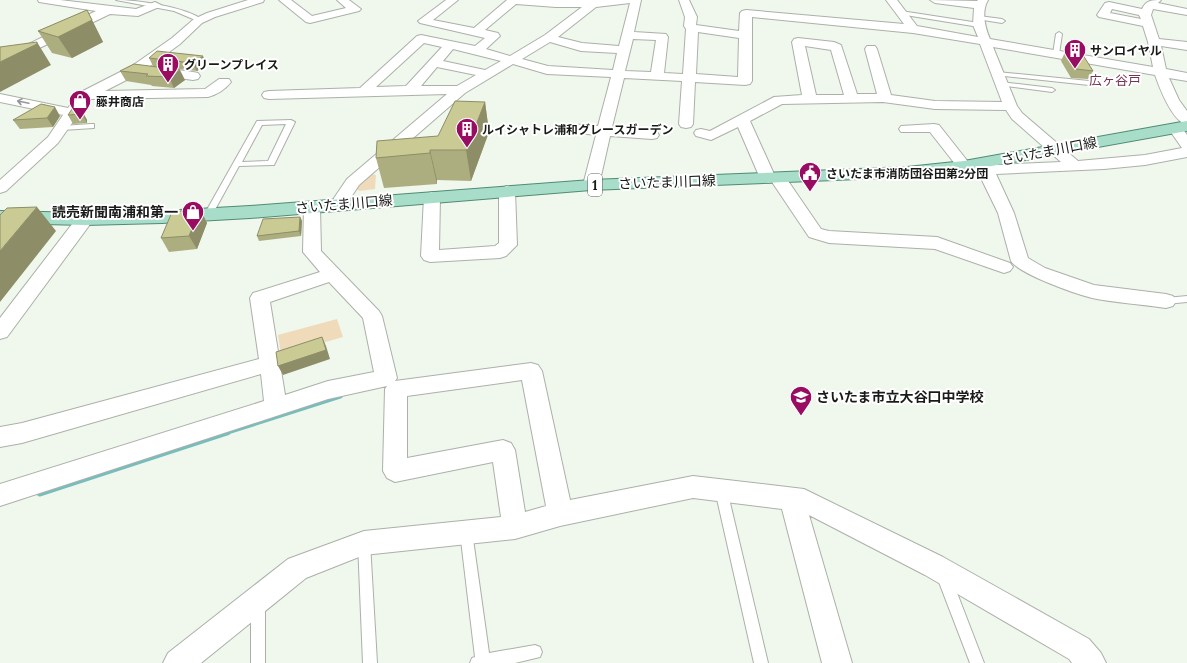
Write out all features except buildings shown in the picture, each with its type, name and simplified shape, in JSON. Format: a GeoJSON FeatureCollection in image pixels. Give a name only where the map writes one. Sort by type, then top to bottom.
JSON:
{"type":"FeatureCollection","features":[{"type":"Feature","properties":{"kind":"main road","name":"さいたま川口線"},"geometry":{"type":"LineString","coordinates":[[0,218],[85,220],[208,215],[591,185],[908,172],[964,166],[986,166],[1056,149],[1183,125]]}},
{"type":"Feature","properties":{"kind":"street"},"geometry":{"type":"LineString","coordinates":[[43,0],[59,4],[80,5],[138,13],[155,5]]}},
{"type":"Feature","properties":{"kind":"street"},"geometry":{"type":"LineString","coordinates":[[0,188],[53,140],[86,95],[137,69],[176,41],[200,20],[211,15],[259,0]]}},
{"type":"Feature","properties":{"kind":"street"},"geometry":{"type":"LineString","coordinates":[[284,0],[310,20],[355,9],[342,0]]}},
{"type":"Feature","properties":{"kind":"street"},"geometry":{"type":"LineString","coordinates":[[452,0],[424,21],[494,36],[477,50]]}},
{"type":"Feature","properties":{"kind":"street"},"geometry":{"type":"LineString","coordinates":[[476,32],[514,0],[556,4],[592,4],[628,0]]}},
{"type":"Feature","properties":{"kind":"street"},"geometry":{"type":"LineString","coordinates":[[591,185],[636,0]]}},
{"type":"Feature","properties":{"kind":"street"},"geometry":{"type":"LineString","coordinates":[[684,0],[691,17],[690,26],[692,28],[686,124]]}},
{"type":"Feature","properties":{"kind":"street"},"geometry":{"type":"LineString","coordinates":[[891,0],[913,29]]}},
{"type":"Feature","properties":{"kind":"street"},"geometry":{"type":"LineString","coordinates":[[935,0],[980,12],[984,42],[1010,106],[1017,116],[1075,166]]}},
{"type":"Feature","properties":{"kind":"street"},"geometry":{"type":"LineString","coordinates":[[338,204],[353,182],[460,90],[548,38],[592,4]]}},
{"type":"Feature","properties":{"kind":"street"},"geometry":{"type":"LineString","coordinates":[[0,63],[108,10]]}},
{"type":"Feature","properties":{"kind":"street"},"geometry":{"type":"LineString","coordinates":[[1187,12],[1150,10],[1160,72],[1183,125],[1187,145]]}},
{"type":"Feature","properties":{"kind":"street"},"geometry":{"type":"LineString","coordinates":[[362,92],[420,39],[477,50],[546,70],[745,81],[746,13],[913,29],[1187,77]]}},
{"type":"Feature","properties":{"kind":"street"},"geometry":{"type":"LineString","coordinates":[[692,28],[745,35]]}},
{"type":"Feature","properties":{"kind":"street"},"geometry":{"type":"LineString","coordinates":[[628,35],[662,37],[657,77]]}},
{"type":"Feature","properties":{"kind":"street"},"geometry":{"type":"LineString","coordinates":[[548,38],[581,47],[624,50]]}},
{"type":"Feature","properties":{"kind":"street"},"geometry":{"type":"LineString","coordinates":[[810,99],[798,42],[834,46],[837,48],[851,97]]}},
{"type":"Feature","properties":{"kind":"street"},"geometry":{"type":"LineString","coordinates":[[1154,42],[1187,46]]}},
{"type":"Feature","properties":{"kind":"street"},"geometry":{"type":"LineString","coordinates":[[410,90],[450,45]]}},
{"type":"Feature","properties":{"kind":"street"},"geometry":{"type":"LineString","coordinates":[[871,49],[885,98]]}},
{"type":"Feature","properties":{"kind":"street"},"geometry":{"type":"LineString","coordinates":[[435,63],[487,74]]}},
{"type":"Feature","properties":{"kind":"street"},"geometry":{"type":"LineString","coordinates":[[137,69],[193,76]]}},
{"type":"Feature","properties":{"kind":"street"},"geometry":{"type":"LineString","coordinates":[[86,95],[208,94],[224,82]]}},
{"type":"Feature","properties":{"kind":"street"},"geometry":{"type":"LineString","coordinates":[[269,95],[410,90],[460,90]]}},
{"type":"Feature","properties":{"kind":"street"},"geometry":{"type":"LineString","coordinates":[[701,133],[711,136],[779,100],[851,97],[885,98],[935,105],[1010,106]]}},
{"type":"Feature","properties":{"kind":"street"},"geometry":{"type":"LineString","coordinates":[[0,98],[72,113]]}},
{"type":"Feature","properties":{"kind":"street"},"geometry":{"type":"LineString","coordinates":[[742,120],[773,178],[815,233],[829,237],[937,243],[1004,267]]}},
{"type":"Feature","properties":{"kind":"street"},"geometry":{"type":"LineString","coordinates":[[568,128],[652,135]]}},
{"type":"Feature","properties":{"kind":"street"},"geometry":{"type":"LineString","coordinates":[[906,129],[934,128],[964,166]]}},
{"type":"Feature","properties":{"kind":"street"},"geometry":{"type":"LineString","coordinates":[[1166,301],[1092,290],[1039,272],[1020,261],[1006,213],[986,166],[1075,166],[1145,160],[1187,152]]}},
{"type":"Feature","properties":{"kind":"street"},"geometry":{"type":"LineString","coordinates":[[432,197],[430,256],[500,252],[508,245],[507,191]]}},
{"type":"Feature","properties":{"kind":"street"},"geometry":{"type":"LineString","coordinates":[[0,495],[328,390],[386,378],[372,316],[312,252],[312,207]]}},
{"type":"Feature","properties":{"kind":"street"},"geometry":{"type":"LineString","coordinates":[[0,332],[85,220]]}},
{"type":"Feature","properties":{"kind":"street"},"geometry":{"type":"LineString","coordinates":[[276,407],[260,298],[333,274]]}},
{"type":"Feature","properties":{"kind":"street"},"geometry":{"type":"LineString","coordinates":[[0,437],[22,433],[269,364]]}},
{"type":"Feature","properties":{"kind":"street"},"geometry":{"type":"LineString","coordinates":[[515,527],[503,450],[395,471],[396,389],[531,371],[560,514]]}},
{"type":"Feature","properties":{"kind":"street"},"geometry":{"type":"LineString","coordinates":[[178,663],[296,568],[364,542],[515,527],[560,514],[693,487],[804,500],[942,570],[1079,649],[1091,663]]}},
{"type":"Feature","properties":{"kind":"street"},"geometry":{"type":"LineString","coordinates":[[792,498],[837,663]]}},
{"type":"Feature","properties":{"kind":"lane"},"geometry":{"type":"LineString","coordinates":[[119,0],[155,5],[175,10],[200,20]]}},
{"type":"Feature","properties":{"kind":"lane"},"geometry":{"type":"LineString","coordinates":[[901,13],[980,12],[1002,22]]}},
{"type":"Feature","properties":{"kind":"lane"},"geometry":{"type":"LineString","coordinates":[[1056,54],[1058,34]]}},
{"type":"Feature","properties":{"kind":"lane"},"geometry":{"type":"LineString","coordinates":[[998,79],[1089,83]]}},
{"type":"Feature","properties":{"kind":"lane"},"geometry":{"type":"LineString","coordinates":[[998,79],[1052,90]]}},
{"type":"Feature","properties":{"kind":"lane"},"geometry":{"type":"LineString","coordinates":[[208,215],[260,123],[291,122],[271,163],[237,164]]}},
{"type":"Feature","properties":{"kind":"lane"},"geometry":{"type":"LineString","coordinates":[[62,128],[91,126]]}},
{"type":"Feature","properties":{"kind":"lane"},"geometry":{"type":"LineString","coordinates":[[1166,301],[1187,299]]}},
{"type":"Feature","properties":{"kind":"lane"},"geometry":{"type":"LineString","coordinates":[[721,490],[761,663]]}},
{"type":"Feature","properties":{"kind":"lane"},"geometry":{"type":"LineString","coordinates":[[466,532],[483,662]]}},
{"type":"Feature","properties":{"kind":"lane"},"geometry":{"type":"LineString","coordinates":[[364,542],[370,663]]}},
{"type":"Feature","properties":{"kind":"lane"},"geometry":{"type":"LineString","coordinates":[[942,570],[977,663]]}},
{"type":"Feature","properties":{"kind":"lane"},"geometry":{"type":"LineString","coordinates":[[258,599],[258,663]]}},
{"type":"Feature","properties":{"kind":"lane"},"geometry":{"type":"LineString","coordinates":[[477,663],[535,652]]}},
{"type":"Feature","properties":{"kind":"shaded area"},"geometry":{"type":"Polygon","coordinates":[[[371,174],[376,175],[375,189],[360,191],[355,189],[371,174]]]}},
{"type":"Feature","properties":{"kind":"shaded area"},"geometry":{"type":"Polygon","coordinates":[[[337,319],[343,337],[281,355],[278,335],[337,319]]]}},
{"type":"Feature","properties":{"kind":"waterway"},"geometry":{"type":"LineString","coordinates":[[224,433],[340,396]]}},
{"type":"Feature","properties":{"kind":"waterway"},"geometry":{"type":"LineString","coordinates":[[40,493],[227,432]]}},
{"type":"Feature","properties":{"kind":"place","name":"サンロイヤル"},"geometry":{"type":"Point","coordinates":[1075,70]}},
{"type":"Feature","properties":{"kind":"place","name":"グリーンプレイス"},"geometry":{"type":"Point","coordinates":[168,84]}},
{"type":"Feature","properties":{"kind":"place","name":"藤井商店"},"geometry":{"type":"Point","coordinates":[80,120]}},
{"type":"Feature","properties":{"kind":"place","name":"ルイシャトレ浦和グレースガーデン"},"geometry":{"type":"Point","coordinates":[467,148]}},
{"type":"Feature","properties":{"kind":"place","name":"さいたま市消防団谷田第2分団"},"geometry":{"type":"Point","coordinates":[810,192]}},
{"type":"Feature","properties":{"kind":"place","name":"読売新聞南浦和第一"},"geometry":{"type":"Point","coordinates":[193,232]}},
{"type":"Feature","properties":{"kind":"place","name":"さいたま市立大谷口中学校"},"geometry":{"type":"Point","coordinates":[801,416]}},
{"type":"Feature","properties":{"kind":"district","name":"広ヶ谷戸"},"geometry":{"type":"Point","coordinates":[1115,80]}}]}
